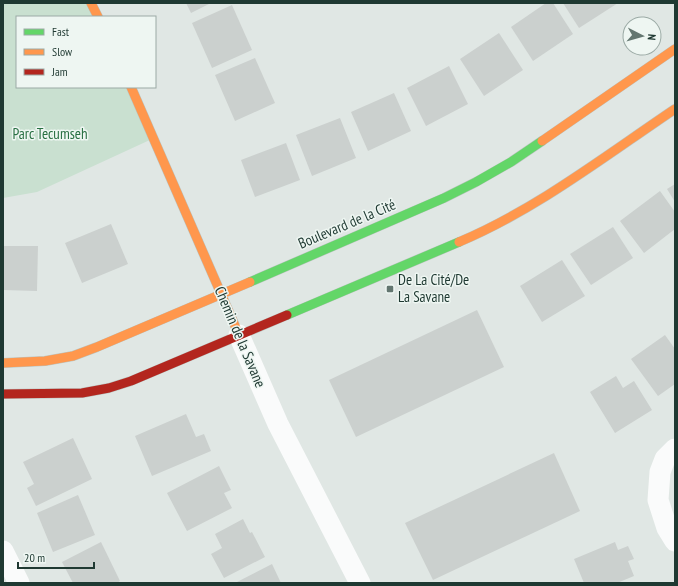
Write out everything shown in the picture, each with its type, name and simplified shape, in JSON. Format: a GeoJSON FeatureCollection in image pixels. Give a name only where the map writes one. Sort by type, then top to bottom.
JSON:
{"type":"FeatureCollection","features":[{"type":"Feature","properties":{"kind":"street"},"geometry":{"type":"LineString","coordinates":[[91,3],[98,16]]}},
{"type":"Feature","properties":{"kind":"street","name":"Boulevard de la Cité"},"geometry":{"type":"LineString","coordinates":[[3,363],[45,361],[73,356],[444,198],[511,162],[675,49]]}},
{"type":"Feature","properties":{"kind":"street","name":"Chemin de la Savane"},"geometry":{"type":"LineString","coordinates":[[131,88],[152,139],[222,293],[278,424],[360,583]]}},
{"type":"Feature","properties":{"kind":"street"},"geometry":{"type":"LineString","coordinates":[[3,394],[82,393],[109,388],[131,381],[504,222],[532,206],[675,109]]}},
{"type":"Feature","properties":{"kind":"street"},"geometry":{"type":"LineString","coordinates":[[675,449],[665,459],[660,472],[658,500],[667,528],[675,541]]}},
{"type":"Feature","properties":{"kind":"street"},"geometry":{"type":"LineString","coordinates":[[3,551],[19,583]]}},
{"type":"Feature","properties":{"kind":"green space","name":"Parc Tecumseh"},"geometry":{"type":"Polygon","coordinates":[[[3,3],[91,3],[98,16],[16,16],[16,88],[131,88],[152,139],[37,192],[3,198],[3,3]]]}},
{"type":"Feature","properties":{"kind":"building"},"geometry":{"type":"Polygon","coordinates":[[[186,3],[211,3],[191,13],[186,3]]]}},
{"type":"Feature","properties":{"kind":"building"},"geometry":{"type":"Polygon","coordinates":[[[546,3],[553,3],[573,34],[533,61],[511,27],[546,3]]]}},
{"type":"Feature","properties":{"kind":"building"},"geometry":{"type":"Polygon","coordinates":[[[563,3],[618,3],[579,28],[563,3]]]}},
{"type":"Feature","properties":{"kind":"building"},"geometry":{"type":"Polygon","coordinates":[[[232,5],[252,50],[212,68],[192,23],[232,5]]]}},
{"type":"Feature","properties":{"kind":"building"},"geometry":{"type":"Polygon","coordinates":[[[499,33],[523,70],[484,96],[460,59],[499,33]]]}},
{"type":"Feature","properties":{"kind":"building"},"geometry":{"type":"Polygon","coordinates":[[[255,58],[275,103],[235,121],[215,75],[255,58]]]}},
{"type":"Feature","properties":{"kind":"building"},"geometry":{"type":"Polygon","coordinates":[[[449,66],[468,104],[426,126],[407,88],[449,66]]]}},
{"type":"Feature","properties":{"kind":"building"},"geometry":{"type":"Polygon","coordinates":[[[394,93],[411,131],[368,151],[351,112],[394,93]]]}},
{"type":"Feature","properties":{"kind":"building"},"geometry":{"type":"Polygon","coordinates":[[[340,118],[356,158],[312,176],[296,135],[340,118]]]}},
{"type":"Feature","properties":{"kind":"building"},"geometry":{"type":"Polygon","coordinates":[[[286,143],[300,180],[255,197],[241,160],[286,143]]]}},
{"type":"Feature","properties":{"kind":"building"},"geometry":{"type":"Polygon","coordinates":[[[675,184],[675,202],[667,189],[675,184]]]}},
{"type":"Feature","properties":{"kind":"building"},"geometry":{"type":"Polygon","coordinates":[[[660,191],[675,212],[675,229],[644,253],[620,221],[660,191]]]}},
{"type":"Feature","properties":{"kind":"building"},"geometry":{"type":"Polygon","coordinates":[[[111,224],[128,264],[82,283],[65,243],[111,224]]]}},
{"type":"Feature","properties":{"kind":"building"},"geometry":{"type":"Polygon","coordinates":[[[613,227],[633,258],[591,285],[570,254],[613,227]]]}},
{"type":"Feature","properties":{"kind":"building"},"geometry":{"type":"Polygon","coordinates":[[[3,246],[38,246],[37,291],[3,290],[3,246]]]}},
{"type":"Feature","properties":{"kind":"building"},"geometry":{"type":"Polygon","coordinates":[[[562,260],[585,296],[542,322],[520,286],[562,260]]]}},
{"type":"Feature","properties":{"kind":"building"},"geometry":{"type":"Polygon","coordinates":[[[477,310],[504,367],[356,437],[329,380],[477,310]]]}},
{"type":"Feature","properties":{"kind":"building"},"geometry":{"type":"Polygon","coordinates":[[[665,335],[675,349],[675,384],[658,396],[631,359],[665,335]]]}},
{"type":"Feature","properties":{"kind":"building"},"geometry":{"type":"Polygon","coordinates":[[[616,376],[623,388],[634,381],[652,410],[615,433],[590,392],[616,376]]]}},
{"type":"Feature","properties":{"kind":"building"},"geometry":{"type":"Polygon","coordinates":[[[186,414],[196,437],[204,434],[211,451],[152,476],[135,436],[186,414]]]}},
{"type":"Feature","properties":{"kind":"building"},"geometry":{"type":"Polygon","coordinates":[[[73,438],[92,479],[36,506],[27,488],[34,484],[23,462],[73,438]]]}},
{"type":"Feature","properties":{"kind":"building"},"geometry":{"type":"Polygon","coordinates":[[[554,453],[580,511],[433,580],[405,523],[554,453]]]}},
{"type":"Feature","properties":{"kind":"building"},"geometry":{"type":"Polygon","coordinates":[[[219,466],[231,490],[224,493],[232,508],[187,531],[167,493],[219,466]]]}},
{"type":"Feature","properties":{"kind":"building"},"geometry":{"type":"Polygon","coordinates":[[[78,495],[95,535],[53,552],[37,513],[78,495]]]}},
{"type":"Feature","properties":{"kind":"building"},"geometry":{"type":"Polygon","coordinates":[[[243,519],[250,533],[252,532],[265,557],[224,578],[211,554],[222,548],[215,534],[243,519]]]}},
{"type":"Feature","properties":{"kind":"building"},"geometry":{"type":"Polygon","coordinates":[[[101,542],[120,581],[117,583],[73,583],[62,562],[101,542]]]}},
{"type":"Feature","properties":{"kind":"building"},"geometry":{"type":"Polygon","coordinates":[[[615,542],[618,550],[628,546],[634,559],[628,561],[634,576],[617,583],[584,583],[574,559],[615,542]]]}},
{"type":"Feature","properties":{"kind":"building"},"geometry":{"type":"Polygon","coordinates":[[[272,564],[281,583],[235,583],[272,564]]]}},
{"type":"Feature","properties":{"kind":"traffic: fast"},"geometry":{"type":"LineString","coordinates":[[250,282],[444,198],[511,162],[542,141]]}},
{"type":"Feature","properties":{"kind":"traffic: fast"},"geometry":{"type":"LineString","coordinates":[[287,315],[459,242]]}},
{"type":"Feature","properties":{"kind":"traffic: slow"},"geometry":{"type":"LineString","coordinates":[[91,3],[98,16]]}},
{"type":"Feature","properties":{"kind":"traffic: slow"},"geometry":{"type":"LineString","coordinates":[[542,141],[675,49]]}},
{"type":"Feature","properties":{"kind":"traffic: slow"},"geometry":{"type":"LineString","coordinates":[[131,88],[239,335]]}},
{"type":"Feature","properties":{"kind":"traffic: slow"},"geometry":{"type":"LineString","coordinates":[[459,242],[488,229],[543,198],[675,109]]}},
{"type":"Feature","properties":{"kind":"traffic: slow"},"geometry":{"type":"LineString","coordinates":[[3,363],[45,361],[73,356],[250,282]]}},
{"type":"Feature","properties":{"kind":"traffic: jam"},"geometry":{"type":"LineString","coordinates":[[3,394],[82,393],[109,388],[131,381],[287,315]]}},
{"type":"Feature","properties":{"kind":"place","name":"De La Cité/De La Savane"},"geometry":{"type":"Point","coordinates":[390,289]}}]}
